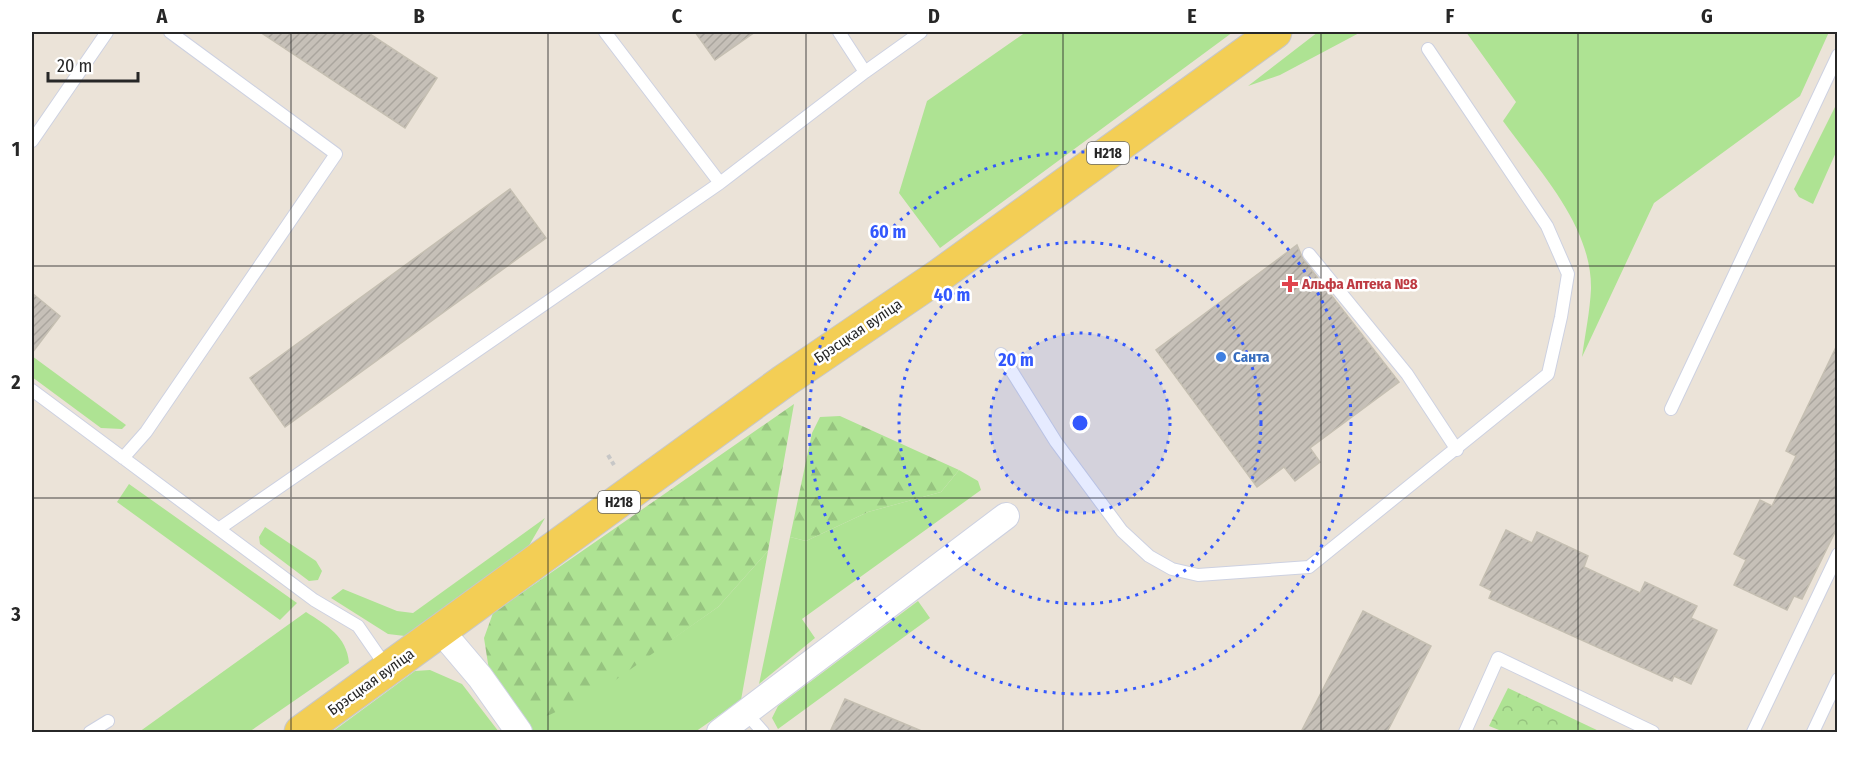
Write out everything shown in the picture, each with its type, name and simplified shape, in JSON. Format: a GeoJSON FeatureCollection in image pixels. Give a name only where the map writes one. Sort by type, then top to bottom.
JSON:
{"type":"FeatureCollection","features":[{"type":"Feature","properties":{"kind":"main road","name":"Брэсцкая вуліца"},"geometry":{"type":"LineString","coordinates":[[301,732],[784,381],[940,275],[1275,32]]}},
{"type":"Feature","properties":{"kind":"street"},"geometry":{"type":"LineString","coordinates":[[720,732],[755,723],[1006,516]]}},
{"type":"Feature","properties":{"kind":"street"},"geometry":{"type":"LineString","coordinates":[[441,631],[480,677],[519,732]]}},
{"type":"Feature","properties":{"kind":"lane"},"geometry":{"type":"LineString","coordinates":[[32,141],[106,32]]}},
{"type":"Feature","properties":{"kind":"lane"},"geometry":{"type":"LineString","coordinates":[[123,458],[146,432],[336,154],[170,32]]}},
{"type":"Feature","properties":{"kind":"lane"},"geometry":{"type":"LineString","coordinates":[[605,32],[720,183]]}},
{"type":"Feature","properties":{"kind":"lane"},"geometry":{"type":"LineString","coordinates":[[839,32],[866,72]]}},
{"type":"Feature","properties":{"kind":"lane"},"geometry":{"type":"LineString","coordinates":[[220,528],[720,183],[921,32]]}},
{"type":"Feature","properties":{"kind":"lane"},"geometry":{"type":"LineString","coordinates":[[1001,354],[1056,442],[1122,531],[1149,556],[1172,569],[1198,575],[1309,567],[1457,450],[1548,374],[1568,274],[1547,226],[1428,49]]}},
{"type":"Feature","properties":{"kind":"lane"},"geometry":{"type":"LineString","coordinates":[[1671,409],[1838,55]]}},
{"type":"Feature","properties":{"kind":"lane"},"geometry":{"type":"LineString","coordinates":[[1309,254],[1407,374],[1457,450]]}},
{"type":"Feature","properties":{"kind":"lane"},"geometry":{"type":"LineString","coordinates":[[32,390],[314,600],[358,626],[387,668]]}},
{"type":"Feature","properties":{"kind":"lane"},"geometry":{"type":"LineString","coordinates":[[1753,732],[1838,554]]}},
{"type":"Feature","properties":{"kind":"lane"},"geometry":{"type":"LineString","coordinates":[[1465,732],[1498,658],[1653,732]]}},
{"type":"Feature","properties":{"kind":"lane"},"geometry":{"type":"LineString","coordinates":[[1813,732],[1838,679]]}},
{"type":"Feature","properties":{"kind":"lane"},"geometry":{"type":"LineString","coordinates":[[90,732],[108,721]]}},
{"type":"Feature","properties":{"kind":"green space"},"geometry":{"type":"Polygon","coordinates":[[[1026,32],[1233,32],[940,248],[899,193],[927,101],[1026,32]]]}},
{"type":"Feature","properties":{"kind":"green space"},"geometry":{"type":"Polygon","coordinates":[[[1318,32],[1361,32],[1280,75],[1248,86],[1318,32]]]}},
{"type":"Feature","properties":{"kind":"green space"},"geometry":{"type":"Polygon","coordinates":[[[1466,32],[1829,32],[1800,96],[1654,203],[1582,357],[1591,289],[1589,265],[1583,243],[1561,199],[1503,121],[1516,102],[1466,32]]]}},
{"type":"Feature","properties":{"kind":"green space"},"geometry":{"type":"Polygon","coordinates":[[[1837,103],[1837,150],[1813,204],[1799,197],[1794,189],[1837,103]]]}},
{"type":"Feature","properties":{"kind":"green space"},"geometry":{"type":"Polygon","coordinates":[[[32,356],[126,425],[122,429],[101,428],[32,377],[32,356]]]}},
{"type":"Feature","properties":{"kind":"green space"},"geometry":{"type":"Polygon","coordinates":[[[794,404],[768,551],[718,607],[600,691],[543,718],[507,701],[489,670],[484,638],[493,613],[794,404]]]}},
{"type":"Feature","properties":{"kind":"green space"},"geometry":{"type":"Polygon","coordinates":[[[840,416],[959,470],[941,492],[868,512],[806,541],[790,537],[812,433],[820,417],[840,416]]]}},
{"type":"Feature","properties":{"kind":"green space"},"geometry":{"type":"Polygon","coordinates":[[[959,470],[978,481],[981,490],[802,619],[815,638],[759,684],[790,537],[806,541],[868,512],[941,492],[959,470]]]}},
{"type":"Feature","properties":{"kind":"green space"},"geometry":{"type":"Polygon","coordinates":[[[129,484],[297,603],[280,620],[117,502],[129,484]]]}},
{"type":"Feature","properties":{"kind":"green space"},"geometry":{"type":"Polygon","coordinates":[[[545,518],[527,549],[405,636],[388,634],[331,598],[343,589],[397,611],[413,613],[545,518]]]}},
{"type":"Feature","properties":{"kind":"green space"},"geometry":{"type":"Polygon","coordinates":[[[265,527],[316,561],[322,571],[318,580],[309,581],[260,544],[259,537],[265,527]]]}},
{"type":"Feature","properties":{"kind":"green space"},"geometry":{"type":"Polygon","coordinates":[[[768,551],[741,700],[695,732],[530,732],[507,701],[668,642],[718,607],[768,551]]]}},
{"type":"Feature","properties":{"kind":"green space"},"geometry":{"type":"Polygon","coordinates":[[[918,601],[930,618],[778,729],[772,718],[778,706],[918,601]]]}},
{"type":"Feature","properties":{"kind":"green space"},"geometry":{"type":"Polygon","coordinates":[[[306,612],[340,638],[349,663],[249,732],[139,732],[306,612]]]}},
{"type":"Feature","properties":{"kind":"green space"},"geometry":{"type":"Polygon","coordinates":[[[430,670],[462,684],[499,732],[332,732],[415,671],[430,670]]]}},
{"type":"Feature","properties":{"kind":"green space"},"geometry":{"type":"Polygon","coordinates":[[[1508,688],[1601,732],[1504,732],[1489,726],[1508,688]]]}},
{"type":"Feature","properties":{"kind":"building"},"geometry":{"type":"Polygon","coordinates":[[[260,32],[367,32],[437,78],[405,128],[260,32]]]}},
{"type":"Feature","properties":{"kind":"building"},"geometry":{"type":"Polygon","coordinates":[[[695,32],[755,32],[715,60],[695,32]]]}},
{"type":"Feature","properties":{"kind":"building"},"geometry":{"type":"Polygon","coordinates":[[[510,189],[546,238],[285,427],[250,378],[510,189]]]}},
{"type":"Feature","properties":{"kind":"building"},"geometry":{"type":"Polygon","coordinates":[[[1297,245],[1303,259],[1399,382],[1310,448],[1320,462],[1295,481],[1284,467],[1257,487],[1156,350],[1297,245]]]}},
{"type":"Feature","properties":{"kind":"building"},"geometry":{"type":"Polygon","coordinates":[[[32,293],[60,316],[32,353],[32,293]]]}},
{"type":"Feature","properties":{"kind":"building"},"geometry":{"type":"Polygon","coordinates":[[[1838,343],[1838,526],[1802,599],[1794,596],[1787,610],[1734,585],[1746,560],[1734,554],[1760,500],[1772,506],[1796,456],[1786,451],[1838,343]]]}},
{"type":"Feature","properties":{"kind":"building"},"geometry":{"type":"Polygon","coordinates":[[[1506,530],[1532,543],[1537,532],[1588,556],[1584,567],[1640,593],[1645,582],[1697,606],[1691,618],[1717,630],[1691,684],[1674,676],[1672,681],[1489,598],[1492,591],[1480,585],[1506,530]]]}},
{"type":"Feature","properties":{"kind":"building"},"geometry":{"type":"Polygon","coordinates":[[[1363,611],[1431,646],[1387,732],[1301,732],[1363,611]]]}},
{"type":"Feature","properties":{"kind":"building"},"geometry":{"type":"Polygon","coordinates":[[[845,699],[924,732],[830,732],[845,699]]]}},
{"type":"Feature","properties":{"kind":"place","name":"Альфа Аптека №8"},"geometry":{"type":"Point","coordinates":[1290,284]}},
{"type":"Feature","properties":{"kind":"place","name":"Санта"},"geometry":{"type":"Point","coordinates":[1221,357]}}]}
